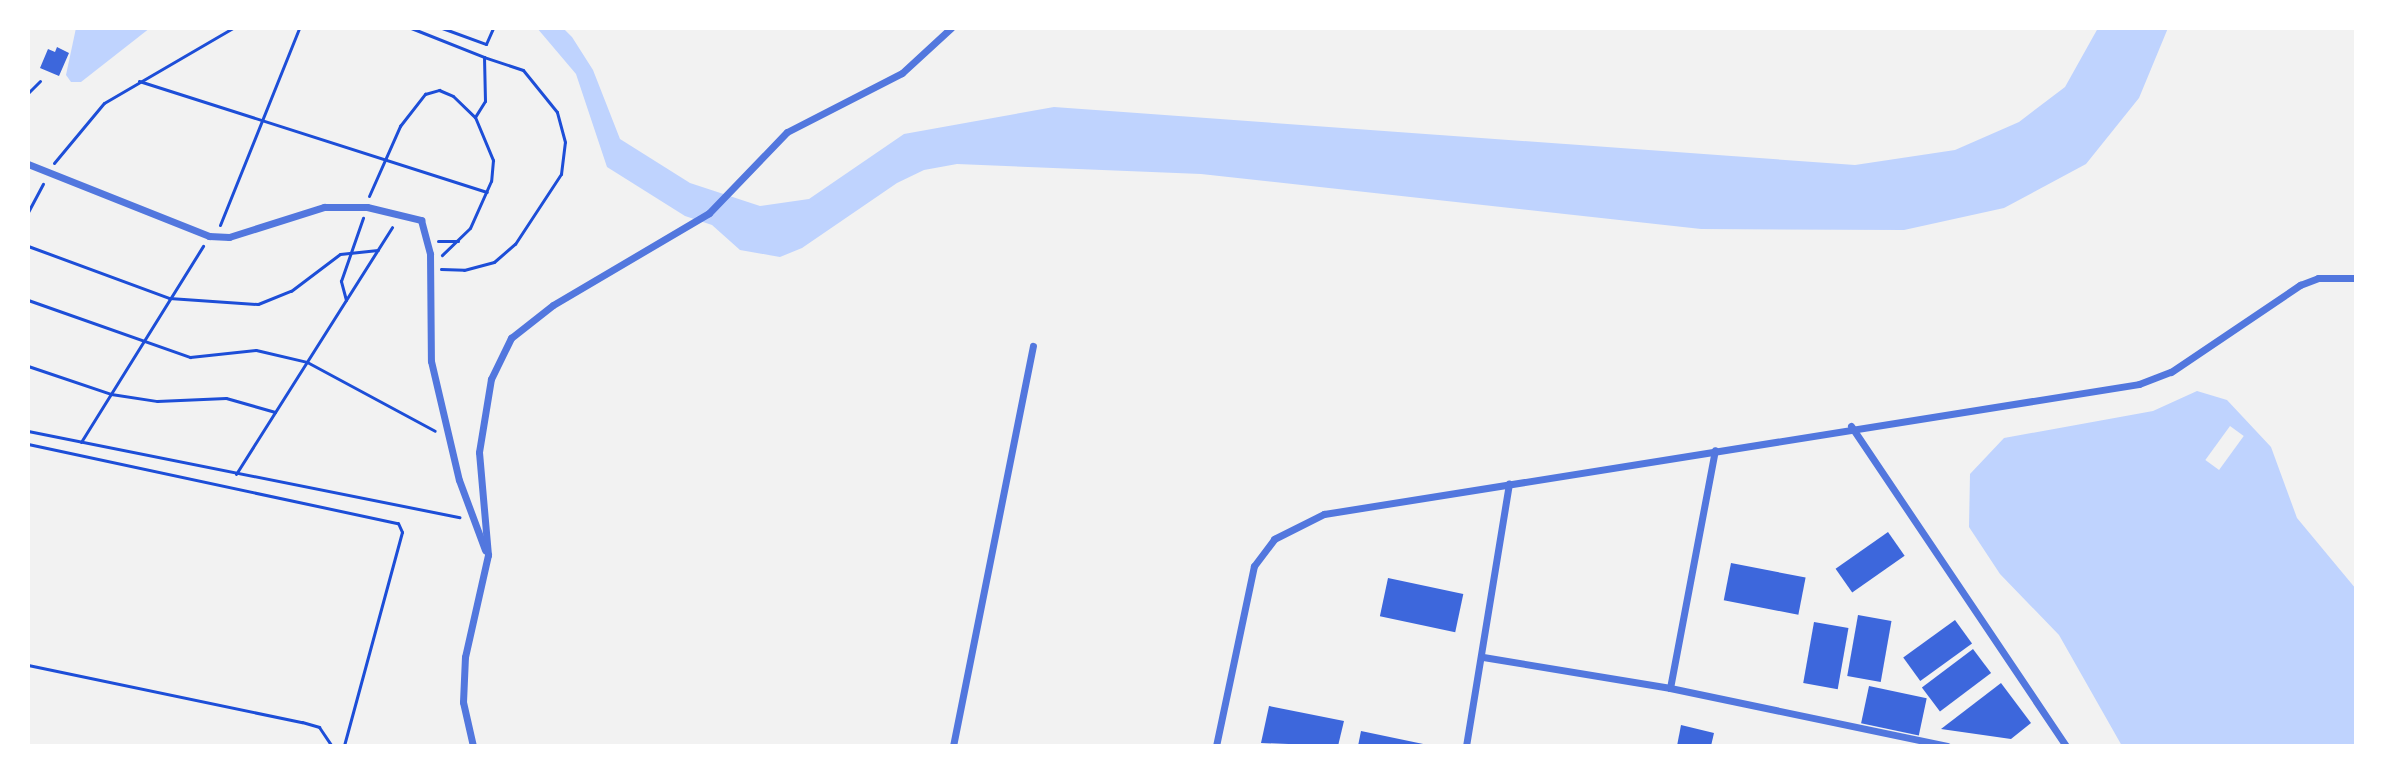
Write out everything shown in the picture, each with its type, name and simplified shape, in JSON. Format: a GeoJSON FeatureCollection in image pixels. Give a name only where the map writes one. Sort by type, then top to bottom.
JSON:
{"type":"FeatureCollection","features":[{"type":"Feature","properties":{"kind":"street"},"geometry":{"type":"LineString","coordinates":[[473,746],[463,702],[465,657],[488,555],[479,476],[481,428],[491,379],[511,338],[553,305],[709,213],[787,132],[902,73],[951,28]]}},
{"type":"Feature","properties":{"kind":"street"},"geometry":{"type":"LineString","coordinates":[[28,164],[209,236],[243,233],[311,209],[367,207],[421,220],[428,241],[429,344],[447,432],[471,519],[488,555]]}},
{"type":"Feature","properties":{"kind":"street"},"geometry":{"type":"LineString","coordinates":[[1216,746],[1247,582],[1274,539],[1324,514],[1851,426],[2139,384],[2171,372],[2300,285],[2318,278],[2356,278]]}},
{"type":"Feature","properties":{"kind":"street"},"geometry":{"type":"LineString","coordinates":[[953,746],[1033,346]]}},
{"type":"Feature","properties":{"kind":"street"},"geometry":{"type":"LineString","coordinates":[[1851,426],[2066,746]]}},
{"type":"Feature","properties":{"kind":"street"},"geometry":{"type":"LineString","coordinates":[[1670,688],[1715,450]]}},
{"type":"Feature","properties":{"kind":"street"},"geometry":{"type":"LineString","coordinates":[[1466,746],[1509,484]]}},
{"type":"Feature","properties":{"kind":"street"},"geometry":{"type":"LineString","coordinates":[[1483,657],[1670,688],[1947,746]]}},
{"type":"Feature","properties":{"kind":"street"},"geometry":{"type":"LineString","coordinates":[[1884,746],[1886,735]]}},
{"type":"Feature","properties":{"kind":"path"},"geometry":{"type":"LineString","coordinates":[[28,212],[47,174],[104,103],[233,28]]}},
{"type":"Feature","properties":{"kind":"path"},"geometry":{"type":"LineString","coordinates":[[81,442],[169,298],[209,236],[221,224],[299,28]]}},
{"type":"Feature","properties":{"kind":"path"},"geometry":{"type":"LineString","coordinates":[[411,28],[523,70],[557,112],[565,142],[561,174],[515,244],[494,262],[464,270],[433,269]]}},
{"type":"Feature","properties":{"kind":"path"},"geometry":{"type":"LineString","coordinates":[[442,28],[486,44],[493,28]]}},
{"type":"Feature","properties":{"kind":"path"},"geometry":{"type":"LineString","coordinates":[[475,117],[485,101],[484,57]]}},
{"type":"Feature","properties":{"kind":"path"},"geometry":{"type":"LineString","coordinates":[[28,93],[40,81]]}},
{"type":"Feature","properties":{"kind":"path"},"geometry":{"type":"LineString","coordinates":[[139,81],[487,192]]}},
{"type":"Feature","properties":{"kind":"path"},"geometry":{"type":"LineString","coordinates":[[346,300],[341,281],[384,159],[400,126],[432,90],[453,96],[475,117],[493,160],[487,192],[459,241]]}},
{"type":"Feature","properties":{"kind":"path"},"geometry":{"type":"LineString","coordinates":[[235,475],[400,213]]}},
{"type":"Feature","properties":{"kind":"path"},"geometry":{"type":"LineString","coordinates":[[28,246],[169,298],[258,304],[291,291],[340,254],[378,250]]}},
{"type":"Feature","properties":{"kind":"path"},"geometry":{"type":"LineString","coordinates":[[28,300],[190,357],[256,350],[307,362],[427,430],[447,432]]}},
{"type":"Feature","properties":{"kind":"path"},"geometry":{"type":"LineString","coordinates":[[28,366],[111,394],[157,401],[226,398],[275,412]]}},
{"type":"Feature","properties":{"kind":"path"},"geometry":{"type":"LineString","coordinates":[[28,431],[235,475],[471,519]]}},
{"type":"Feature","properties":{"kind":"path"},"geometry":{"type":"LineString","coordinates":[[28,444],[398,523],[402,532],[344,746]]}},
{"type":"Feature","properties":{"kind":"path"},"geometry":{"type":"LineString","coordinates":[[28,665],[302,722],[319,727],[332,746]]}},
{"type":"Feature","properties":{"kind":"water"},"geometry":{"type":"Polygon","coordinates":[[[76,28],[150,28],[81,82],[71,82],[66,75],[76,28]]]}},
{"type":"Feature","properties":{"kind":"water"},"geometry":{"type":"Polygon","coordinates":[[[537,28],[563,28],[572,37],[593,70],[620,139],[690,183],[760,206],[809,199],[904,134],[1054,107],[1855,165],[1955,150],[2019,122],[2065,87],[2098,28],[2168,28],[2139,98],[2086,164],[2004,208],[1904,230],[1701,229],[1201,174],[957,164],[924,170],[897,183],[802,248],[780,257],[740,250],[712,225],[685,216],[607,167],[576,74],[537,28]]]}},
{"type":"Feature","properties":{"kind":"water"},"geometry":{"type":"Polygon","coordinates":[[[2197,391],[2227,400],[2271,447],[2297,518],[2356,589],[2356,746],[2122,746],[2059,635],[2000,574],[1969,527],[1970,474],[2004,438],[2153,411],[2197,391]]]}},
{"type":"Feature","properties":{"kind":"pier"},"geometry":{"type":"Polygon","coordinates":[[[2230,426],[2244,436],[2219,470],[2205,460],[2230,426]]]}},
{"type":"Feature","properties":{"kind":"building"},"geometry":{"type":"Polygon","coordinates":[[[57,47],[69,53],[59,76],[40,68],[48,49],[55,52],[57,47]]]}},
{"type":"Feature","properties":{"kind":"building"},"geometry":{"type":"Polygon","coordinates":[[[1888,532],[1905,556],[1852,592],[1836,569],[1888,532]]]}},
{"type":"Feature","properties":{"kind":"building"},"geometry":{"type":"Polygon","coordinates":[[[1731,563],[1806,578],[1798,615],[1724,600],[1731,563]]]}},
{"type":"Feature","properties":{"kind":"building"},"geometry":{"type":"Polygon","coordinates":[[[1388,578],[1463,594],[1455,632],[1380,616],[1388,578]]]}},
{"type":"Feature","properties":{"kind":"building"},"geometry":{"type":"Polygon","coordinates":[[[1858,615],[1891,621],[1881,682],[1847,676],[1858,615]]]}},
{"type":"Feature","properties":{"kind":"building"},"geometry":{"type":"Polygon","coordinates":[[[1955,620],[1972,643],[1920,681],[1903,658],[1955,620]]]}},
{"type":"Feature","properties":{"kind":"building"},"geometry":{"type":"Polygon","coordinates":[[[1814,622],[1848,628],[1838,689],[1803,683],[1814,622]]]}},
{"type":"Feature","properties":{"kind":"building"},"geometry":{"type":"Polygon","coordinates":[[[1973,649],[1991,673],[1940,711],[1922,688],[1973,649]]]}},
{"type":"Feature","properties":{"kind":"building"},"geometry":{"type":"Polygon","coordinates":[[[2001,683],[2031,723],[2011,739],[1941,729],[2001,683]]]}},
{"type":"Feature","properties":{"kind":"building"},"geometry":{"type":"Polygon","coordinates":[[[1869,686],[1927,698],[1919,735],[1861,723],[1869,686]]]}},
{"type":"Feature","properties":{"kind":"building"},"geometry":{"type":"Polygon","coordinates":[[[1269,706],[1344,721],[1338,746],[1261,743],[1269,706]]]}},
{"type":"Feature","properties":{"kind":"building"},"geometry":{"type":"Polygon","coordinates":[[[1681,725],[1714,733],[1711,746],[1677,746],[1681,725]]]}},
{"type":"Feature","properties":{"kind":"building"},"geometry":{"type":"Polygon","coordinates":[[[1361,731],[1428,745],[1428,746],[1358,746],[1361,731]]]}}]}
